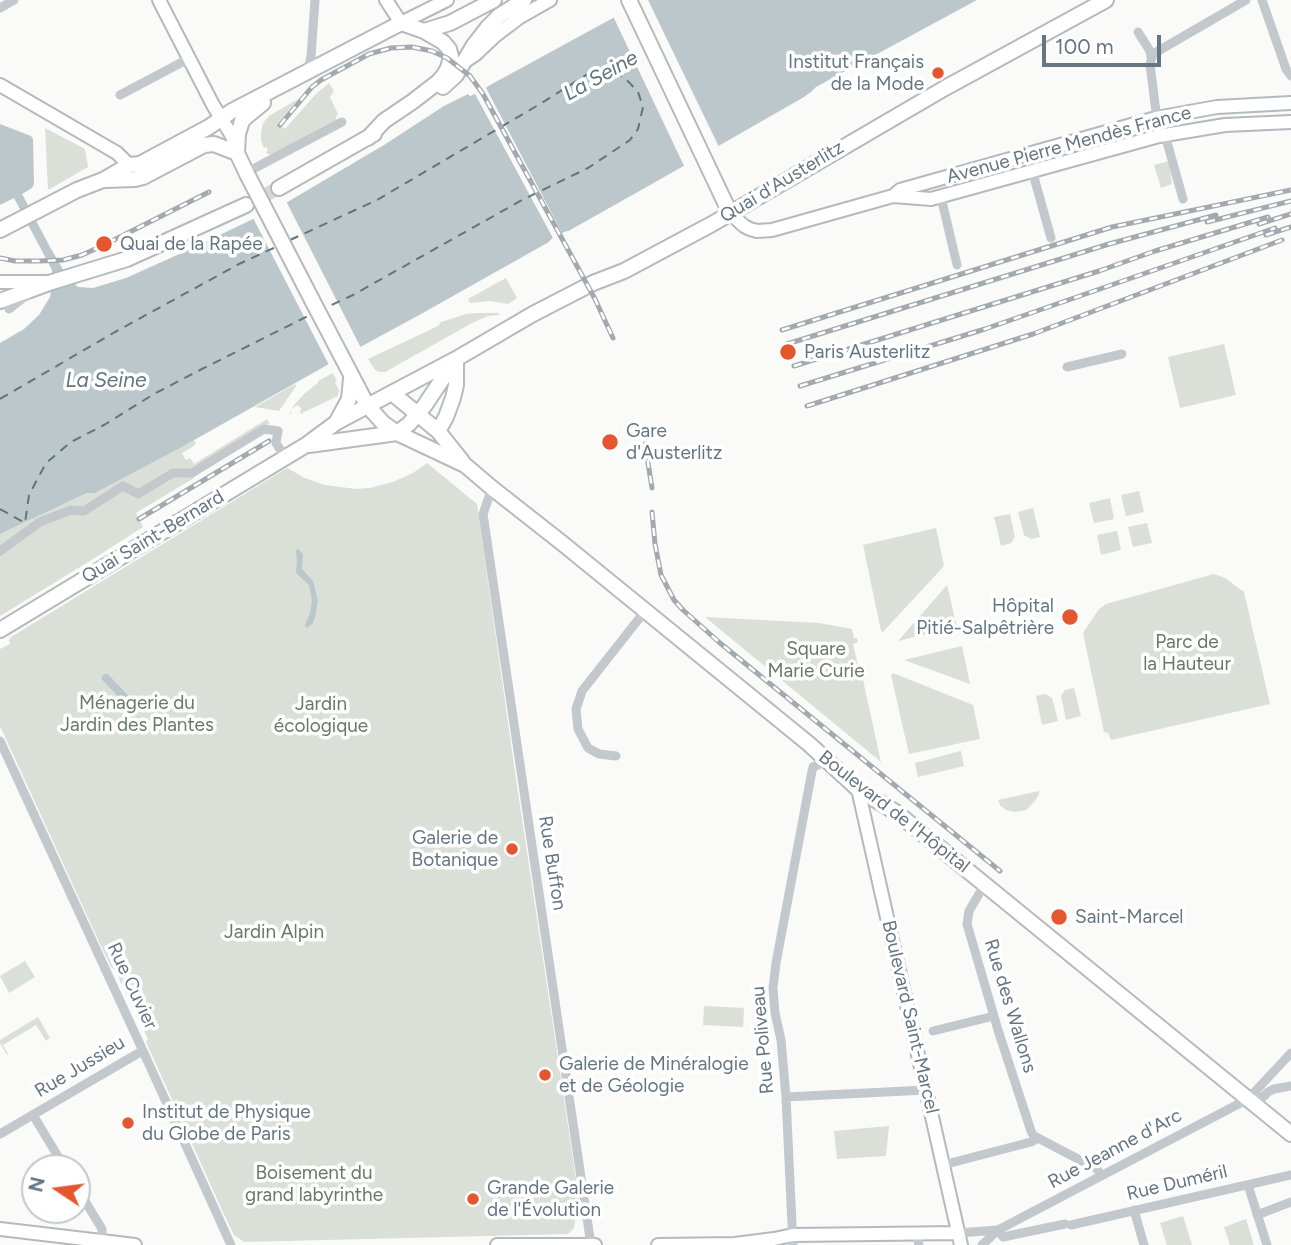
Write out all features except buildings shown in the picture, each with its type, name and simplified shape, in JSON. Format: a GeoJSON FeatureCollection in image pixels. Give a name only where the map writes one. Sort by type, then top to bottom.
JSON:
{"type":"FeatureCollection","features":[{"type":"Feature","properties":{"kind":"main road"},"geometry":{"type":"LineString","coordinates":[[424,31],[450,23],[494,0]]}},
{"type":"Feature","properties":{"kind":"main road"},"geometry":{"type":"LineString","coordinates":[[279,188],[368,138],[432,96],[456,75],[488,27],[499,16],[524,0]]}},
{"type":"Feature","properties":{"kind":"main road"},"geometry":{"type":"LineString","coordinates":[[629,0],[727,206]]}},
{"type":"Feature","properties":{"kind":"main road","name":"Quai d'Austerlitz"},"geometry":{"type":"LineString","coordinates":[[392,393],[533,314],[593,283],[624,271],[727,206],[1106,0]]}},
{"type":"Feature","properties":{"kind":"main road"},"geometry":{"type":"LineString","coordinates":[[1,229],[129,165],[139,164],[224,124],[307,72],[401,23],[424,31],[447,46],[451,57],[448,68],[438,82],[384,121],[368,138]]}},
{"type":"Feature","properties":{"kind":"main road"},"geometry":{"type":"LineString","coordinates":[[103,180],[143,177],[204,145],[217,145],[237,153],[240,126],[247,116],[307,72]]}},
{"type":"Feature","properties":{"kind":"main road","name":"Boulevard de l'Hôpital"},"geometry":{"type":"LineString","coordinates":[[237,153],[251,171],[367,405],[383,423],[397,433],[465,465],[809,744],[858,789],[897,813],[1291,1134]]}},
{"type":"Feature","properties":{"kind":"main road"},"geometry":{"type":"LineString","coordinates":[[4,305],[32,286],[68,278],[127,259],[246,205]]}},
{"type":"Feature","properties":{"kind":"main road"},"geometry":{"type":"LineString","coordinates":[[397,433],[418,414],[456,359]]}},
{"type":"Feature","properties":{"kind":"main road"},"geometry":{"type":"LineString","coordinates":[[438,431],[453,398],[456,359]]}},
{"type":"Feature","properties":{"kind":"main road"},"geometry":{"type":"LineString","coordinates":[[337,422],[350,397],[351,374]]}},
{"type":"Feature","properties":{"kind":"main road"},"geometry":{"type":"LineString","coordinates":[[392,393],[438,431],[465,465]]}},
{"type":"Feature","properties":{"kind":"main road","name":"Quai Saint-Bernard"},"geometry":{"type":"LineString","coordinates":[[0,630],[306,445],[337,422],[392,393]]}},
{"type":"Feature","properties":{"kind":"main road","name":"Quai Saint-Bernard"},"geometry":{"type":"LineString","coordinates":[[306,445],[397,433]]}},
{"type":"Feature","properties":{"kind":"street"},"geometry":{"type":"LineString","coordinates":[[0,8],[14,0]]}},
{"type":"Feature","properties":{"kind":"street"},"geometry":{"type":"LineString","coordinates":[[159,0],[237,153]]}},
{"type":"Feature","properties":{"kind":"street"},"geometry":{"type":"LineString","coordinates":[[307,72],[311,57],[315,0]]}},
{"type":"Feature","properties":{"kind":"street"},"geometry":{"type":"LineString","coordinates":[[386,0],[401,23],[447,0]]}},
{"type":"Feature","properties":{"kind":"street"},"geometry":{"type":"LineString","coordinates":[[467,60],[520,17],[550,0]]}},
{"type":"Feature","properties":{"kind":"street"},"geometry":{"type":"LineString","coordinates":[[1151,57],[1157,50],[1246,0]]}},
{"type":"Feature","properties":{"kind":"street"},"geometry":{"type":"LineString","coordinates":[[1262,0],[1286,69],[1291,76]]}},
{"type":"Feature","properties":{"kind":"street"},"geometry":{"type":"LineString","coordinates":[[1138,32],[1150,51],[1156,118],[1184,200]]}},
{"type":"Feature","properties":{"kind":"street"},"geometry":{"type":"LineString","coordinates":[[120,95],[190,58]]}},
{"type":"Feature","properties":{"kind":"street"},"geometry":{"type":"LineString","coordinates":[[0,85],[117,153],[129,165]]}},
{"type":"Feature","properties":{"kind":"street","name":"Avenue Pierre Mendès France"},"geometry":{"type":"LineString","coordinates":[[893,196],[900,190],[1156,118],[1217,107],[1291,103]]}},
{"type":"Feature","properties":{"kind":"street"},"geometry":{"type":"LineString","coordinates":[[251,171],[342,122]]}},
{"type":"Feature","properties":{"kind":"street","name":"Avenue Pierre Mendès France"},"geometry":{"type":"LineString","coordinates":[[727,206],[744,226],[757,231],[772,230],[893,196],[931,200],[1162,135],[1224,125],[1291,122]]}},
{"type":"Feature","properties":{"kind":"street"},"geometry":{"type":"LineString","coordinates":[[1032,170],[1052,238]]}},
{"type":"Feature","properties":{"kind":"street"},"geometry":{"type":"LineString","coordinates":[[941,197],[957,265]]}},
{"type":"Feature","properties":{"kind":"street"},"geometry":{"type":"LineString","coordinates":[[0,282],[32,286]]}},
{"type":"Feature","properties":{"kind":"street"},"geometry":{"type":"LineString","coordinates":[[1067,367],[1122,354]]}},
{"type":"Feature","properties":{"kind":"street"},"geometry":{"type":"LineString","coordinates":[[0,551],[40,522],[71,510],[84,512],[123,486],[138,494],[173,473],[192,473],[264,429],[278,431],[277,446],[285,457]]}},
{"type":"Feature","properties":{"kind":"street","name":"Rue Buffon"},"geometry":{"type":"LineString","coordinates":[[492,488],[483,514],[592,1245]]}},
{"type":"Feature","properties":{"kind":"street"},"geometry":{"type":"LineString","coordinates":[[616,756],[598,754],[588,748],[576,722],[578,704],[582,691],[645,611]]}},
{"type":"Feature","properties":{"kind":"street","name":"Rue Cuvier"},"geometry":{"type":"LineString","coordinates":[[0,741],[231,1245]]}},
{"type":"Feature","properties":{"kind":"street","name":"Rue Poliveau"},"geometry":{"type":"LineString","coordinates":[[793,1240],[786,1097],[774,988],[776,963],[812,771],[813,767],[827,761]]}},
{"type":"Feature","properties":{"kind":"street","name":"Boulevard Saint-Marcel"},"geometry":{"type":"LineString","coordinates":[[858,789],[960,1239]]}},
{"type":"Feature","properties":{"kind":"street","name":"Rue des Wallons"},"geometry":{"type":"LineString","coordinates":[[985,884],[969,911],[967,924],[1031,1131],[1038,1138]]}},
{"type":"Feature","properties":{"kind":"street"},"geometry":{"type":"LineString","coordinates":[[933,1031],[995,1016]]}},
{"type":"Feature","properties":{"kind":"street","name":"Rue Jussieu"},"geometry":{"type":"LineString","coordinates":[[0,1134],[142,1051]]}},
{"type":"Feature","properties":{"kind":"street"},"geometry":{"type":"LineString","coordinates":[[1248,1099],[1291,1053]]}},
{"type":"Feature","properties":{"kind":"street"},"geometry":{"type":"LineString","coordinates":[[1248,1099],[1263,1097],[1274,1089],[1291,1086]]}},
{"type":"Feature","properties":{"kind":"street"},"geometry":{"type":"LineString","coordinates":[[786,1097],[926,1090]]}},
{"type":"Feature","properties":{"kind":"street","name":"Rue Jeanne d'Arc"},"geometry":{"type":"LineString","coordinates":[[960,1239],[998,1230],[1248,1099]]}},
{"type":"Feature","properties":{"kind":"street"},"geometry":{"type":"LineString","coordinates":[[33,1115],[57,1154]]}},
{"type":"Feature","properties":{"kind":"street"},"geometry":{"type":"LineString","coordinates":[[943,1165],[1038,1138],[1097,1170],[1101,1175]]}},
{"type":"Feature","properties":{"kind":"street","name":"Rue Duméril"},"geometry":{"type":"LineString","coordinates":[[998,1230],[1003,1237],[1068,1225],[1291,1175]]}},
{"type":"Feature","properties":{"kind":"street"},"geometry":{"type":"LineString","coordinates":[[1248,1185],[1267,1245]]}},
{"type":"Feature","properties":{"kind":"street"},"geometry":{"type":"LineString","coordinates":[[1257,1215],[1291,1202]]}},
{"type":"Feature","properties":{"kind":"street"},"geometry":{"type":"LineString","coordinates":[[91,1210],[102,1228],[102,1241]]}},
{"type":"Feature","properties":{"kind":"street"},"geometry":{"type":"LineString","coordinates":[[1134,1210],[1144,1245]]}},
{"type":"Feature","properties":{"kind":"street"},"geometry":{"type":"LineString","coordinates":[[1032,1212],[1039,1230]]}},
{"type":"Feature","properties":{"kind":"street"},"geometry":{"type":"LineString","coordinates":[[0,1229],[59,1241],[102,1241],[135,1245]]}},
{"type":"Feature","properties":{"kind":"street","name":"Rue Jeanne d'Arc"},"geometry":{"type":"LineString","coordinates":[[982,1245],[998,1230]]}},
{"type":"Feature","properties":{"kind":"street"},"geometry":{"type":"LineString","coordinates":[[658,1245],[736,1245],[774,1239],[960,1239]]}},
{"type":"Feature","properties":{"kind":"street"},"geometry":{"type":"LineString","coordinates":[[497,1245],[592,1245]]}},
{"type":"Feature","properties":{"kind":"green space"},"geometry":{"type":"Polygon","coordinates":[[[329,83],[334,91],[330,97],[338,114],[337,121],[272,155],[266,153],[268,150],[261,141],[261,132],[263,123],[269,116],[298,99],[278,123],[285,129],[329,83]]]}},
{"type":"Feature","properties":{"kind":"green space"},"geometry":{"type":"Polygon","coordinates":[[[45,128],[85,149],[88,167],[48,190],[45,128]]]}},
{"type":"Feature","properties":{"kind":"green space"},"geometry":{"type":"Polygon","coordinates":[[[1169,161],[1172,184],[1161,188],[1154,165],[1169,161]]]}},
{"type":"Feature","properties":{"kind":"green space"},"geometry":{"type":"Polygon","coordinates":[[[506,278],[517,298],[508,304],[490,301],[470,303],[468,299],[506,278]]]}},
{"type":"Feature","properties":{"kind":"green space"},"geometry":{"type":"Polygon","coordinates":[[[478,313],[499,315],[488,316],[472,323],[385,372],[375,370],[368,359],[438,326],[441,322],[478,313]]]}},
{"type":"Feature","properties":{"kind":"green space"},"geometry":{"type":"Polygon","coordinates":[[[1224,344],[1236,395],[1180,408],[1168,357],[1224,344]]]}},
{"type":"Feature","properties":{"kind":"green space"},"geometry":{"type":"Polygon","coordinates":[[[333,373],[339,390],[338,396],[300,414],[301,408],[297,405],[292,409],[305,393],[333,373]]]}},
{"type":"Feature","properties":{"kind":"green space"},"geometry":{"type":"Polygon","coordinates":[[[295,384],[279,411],[255,407],[295,384]]]}},
{"type":"Feature","properties":{"kind":"green space"},"geometry":{"type":"Polygon","coordinates":[[[267,419],[270,424],[190,468],[194,478],[136,513],[143,527],[0,616],[0,534],[87,493],[95,493],[194,440],[194,446],[182,453],[186,460],[190,458],[194,464],[267,419]]]}},
{"type":"Feature","properties":{"kind":"green space"},"geometry":{"type":"Polygon","coordinates":[[[427,463],[477,504],[579,1199],[574,1228],[568,1234],[244,1242],[234,1235],[222,1210],[146,1042],[148,1039],[101,946],[0,726],[0,649],[10,644],[11,637],[287,468],[325,485],[356,489],[393,482],[427,463]]]}},
{"type":"Feature","properties":{"kind":"green space"},"geometry":{"type":"Polygon","coordinates":[[[1139,491],[1144,512],[1126,516],[1121,495],[1139,491]]]}},
{"type":"Feature","properties":{"kind":"green space"},"geometry":{"type":"Polygon","coordinates":[[[1110,498],[1114,519],[1094,523],[1089,503],[1110,498]]]}},
{"type":"Feature","properties":{"kind":"green space"},"geometry":{"type":"Polygon","coordinates":[[[1033,508],[1040,537],[1031,539],[1024,535],[1018,512],[1033,508]]]}},
{"type":"Feature","properties":{"kind":"green space"},"geometry":{"type":"Polygon","coordinates":[[[1010,514],[1015,537],[1011,543],[1001,546],[994,517],[1010,514]]]}},
{"type":"Feature","properties":{"kind":"green space"},"geometry":{"type":"Polygon","coordinates":[[[1147,523],[1152,543],[1133,547],[1128,527],[1147,523]]]}},
{"type":"Feature","properties":{"kind":"green space"},"geometry":{"type":"Polygon","coordinates":[[[936,528],[944,566],[883,632],[881,631],[863,545],[936,528]]]}},
{"type":"Feature","properties":{"kind":"green space"},"geometry":{"type":"Polygon","coordinates":[[[1117,531],[1121,550],[1101,555],[1097,535],[1117,531]]]}},
{"type":"Feature","properties":{"kind":"green space","name":"Parc de la Hauteur"},"geometry":{"type":"Polygon","coordinates":[[[1214,574],[1225,578],[1244,592],[1270,704],[1111,740],[1108,733],[1104,732],[1083,633],[1099,609],[1106,604],[1214,574]]]}},
{"type":"Feature","properties":{"kind":"green space"},"geometry":{"type":"Polygon","coordinates":[[[947,585],[957,627],[898,641],[947,585]]]}},
{"type":"Feature","properties":{"kind":"green space","name":"Square Marie Curie"},"geometry":{"type":"Polygon","coordinates":[[[705,617],[819,623],[852,629],[858,642],[853,644],[860,674],[865,673],[866,678],[863,680],[881,762],[705,617]]]}},
{"type":"Feature","properties":{"kind":"green space"},"geometry":{"type":"Polygon","coordinates":[[[962,646],[970,684],[904,660],[962,646]]]}},
{"type":"Feature","properties":{"kind":"green space"},"geometry":{"type":"Polygon","coordinates":[[[893,673],[973,705],[980,739],[909,754],[891,675],[893,673]]]}},
{"type":"Feature","properties":{"kind":"green space"},"geometry":{"type":"Polygon","coordinates":[[[1074,688],[1081,716],[1066,720],[1061,696],[1065,690],[1074,688]]]}},
{"type":"Feature","properties":{"kind":"green space"},"geometry":{"type":"Polygon","coordinates":[[[1045,694],[1052,698],[1058,721],[1042,725],[1036,696],[1045,694]]]}},
{"type":"Feature","properties":{"kind":"green space"},"geometry":{"type":"Polygon","coordinates":[[[961,751],[964,766],[918,777],[915,763],[961,751]]]}},
{"type":"Feature","properties":{"kind":"green space"},"geometry":{"type":"Polygon","coordinates":[[[1039,791],[1035,801],[1026,810],[1006,810],[998,800],[1039,791]]]}},
{"type":"Feature","properties":{"kind":"green space"},"geometry":{"type":"Polygon","coordinates":[[[25,961],[35,977],[9,993],[0,976],[25,961]]]}},
{"type":"Feature","properties":{"kind":"green space"},"geometry":{"type":"Polygon","coordinates":[[[704,1006],[744,1008],[743,1027],[703,1025],[704,1006]]]}},
{"type":"Feature","properties":{"kind":"green space"},"geometry":{"type":"Polygon","coordinates":[[[38,1017],[50,1038],[46,1041],[36,1025],[3,1045],[7,1055],[0,1040],[38,1017]]]}},
{"type":"Feature","properties":{"kind":"green space"},"geometry":{"type":"Polygon","coordinates":[[[889,1126],[886,1156],[837,1159],[834,1131],[889,1126]]]}},
{"type":"Feature","properties":{"kind":"green space"},"geometry":{"type":"Polygon","coordinates":[[[1183,1216],[1192,1245],[1167,1245],[1160,1223],[1183,1216]]]}},
{"type":"Feature","properties":{"kind":"green space"},"geometry":{"type":"Polygon","coordinates":[[[1246,1219],[1254,1245],[1230,1245],[1224,1227],[1246,1219]]]}},
{"type":"Feature","properties":{"kind":"water","name":"La Seine"},"geometry":{"type":"Polygon","coordinates":[[[641,0],[977,0],[816,87],[804,97],[659,180],[180,448],[95,493],[87,493],[0,534],[0,343],[24,329],[39,315],[50,297],[52,270],[14,198],[0,205],[0,124],[33,139],[34,184],[22,194],[68,278],[78,287],[93,288],[126,278],[284,204],[444,106],[468,94],[470,96],[641,0]]]}},
{"type":"Feature","properties":{"kind":"water"},"geometry":{"type":"Polygon","coordinates":[[[298,549],[303,554],[302,569],[313,581],[318,601],[313,623],[307,628],[305,625],[312,600],[309,585],[296,573],[298,549]]]}},
{"type":"Feature","properties":{"kind":"pier"},"geometry":{"type":"Polygon","coordinates":[[[634,0],[648,0],[720,149],[685,168],[612,14],[634,0]]]}},
{"type":"Feature","properties":{"kind":"pier"},"geometry":{"type":"Polygon","coordinates":[[[488,81],[490,84],[486,88],[562,233],[571,233],[550,245],[549,241],[553,238],[475,94],[470,96],[467,91],[471,92],[488,81]]]}},
{"type":"Feature","properties":{"kind":"pier"},"geometry":{"type":"Polygon","coordinates":[[[285,199],[362,350],[330,367],[252,216],[285,199]]]}},
{"type":"Feature","properties":{"kind":"waterway"},"geometry":{"type":"LineString","coordinates":[[106,678],[125,698]]}},
{"type":"Feature","properties":{"kind":"ferry route"},"geometry":{"type":"LineString","coordinates":[[290,240],[377,200],[586,75],[608,70],[624,77],[638,92],[643,107],[638,129],[630,140],[588,168],[522,200],[353,295],[323,309]]}},
{"type":"Feature","properties":{"kind":"ferry route"},"geometry":{"type":"LineString","coordinates":[[0,399],[115,332],[239,264],[278,246]]}},
{"type":"Feature","properties":{"kind":"ferry route"},"geometry":{"type":"LineString","coordinates":[[0,509],[25,523],[29,495],[46,463],[71,442],[154,394],[312,314]]}},
{"type":"Feature","properties":{"kind":"tunnel"},"geometry":{"type":"LineString","coordinates":[[246,205],[279,188]]}},
{"type":"Feature","properties":{"kind":"railway"},"geometry":{"type":"LineString","coordinates":[[280,125],[312,87],[369,54],[391,48],[412,47],[432,51],[447,58],[470,76],[483,94],[595,299],[613,338]]}},
{"type":"Feature","properties":{"kind":"railway"},"geometry":{"type":"LineString","coordinates":[[782,330],[1112,227],[1291,190]]}},
{"type":"Feature","properties":{"kind":"railway"},"geometry":{"type":"LineString","coordinates":[[0,258],[39,261],[63,260],[82,255],[209,192]]}},
{"type":"Feature","properties":{"kind":"railway"},"geometry":{"type":"LineString","coordinates":[[1207,222],[1291,201]]}},
{"type":"Feature","properties":{"kind":"railway"},"geometry":{"type":"LineString","coordinates":[[1259,224],[1291,214]]}},
{"type":"Feature","properties":{"kind":"railway"},"geometry":{"type":"LineString","coordinates":[[787,344],[1109,244],[1216,215]]}},
{"type":"Feature","properties":{"kind":"railway"},"geometry":{"type":"LineString","coordinates":[[794,366],[1268,217]]}},
{"type":"Feature","properties":{"kind":"railway"},"geometry":{"type":"LineString","coordinates":[[1266,235],[1291,227]]}},
{"type":"Feature","properties":{"kind":"railway"},"geometry":{"type":"LineString","coordinates":[[800,386],[985,329],[1275,228]]}},
{"type":"Feature","properties":{"kind":"railway"},"geometry":{"type":"LineString","coordinates":[[807,406],[1033,334],[1282,240]]}},
{"type":"Feature","properties":{"kind":"railway"},"geometry":{"type":"LineString","coordinates":[[139,519],[269,441]]}},
{"type":"Feature","properties":{"kind":"railway"},"geometry":{"type":"LineString","coordinates":[[645,444],[652,488]]}},
{"type":"Feature","properties":{"kind":"railway"},"geometry":{"type":"LineString","coordinates":[[652,512],[661,575],[674,600],[683,610],[1000,871]]}},
{"type":"Feature","properties":{"kind":"place","name":"Institut Français de la Mode"},"geometry":{"type":"Point","coordinates":[938,73]}},
{"type":"Feature","properties":{"kind":"place","name":"Quai de la Rapée"},"geometry":{"type":"Point","coordinates":[104,244]}},
{"type":"Feature","properties":{"kind":"place","name":"Paris Austerlitz"},"geometry":{"type":"Point","coordinates":[788,352]}},
{"type":"Feature","properties":{"kind":"place","name":"Gare d'Austerlitz"},"geometry":{"type":"Point","coordinates":[610,442]}},
{"type":"Feature","properties":{"kind":"place","name":"Hôpital Pitié-Salpêtrière"},"geometry":{"type":"Point","coordinates":[1070,617]}},
{"type":"Feature","properties":{"kind":"place","name":"Galerie de Botanique"},"geometry":{"type":"Point","coordinates":[512,849]}},
{"type":"Feature","properties":{"kind":"place","name":"Saint-Marcel"},"geometry":{"type":"Point","coordinates":[1059,917]}},
{"type":"Feature","properties":{"kind":"place","name":"Galerie de Minéralogie et de Géologie"},"geometry":{"type":"Point","coordinates":[545,1075]}},
{"type":"Feature","properties":{"kind":"place","name":"Institut de Physique du Globe de Paris"},"geometry":{"type":"Point","coordinates":[128,1123]}},
{"type":"Feature","properties":{"kind":"place","name":"Grande Galerie de l'Évolution"},"geometry":{"type":"Point","coordinates":[473,1199]}},
{"type":"Feature","properties":{"kind":"park label","name":"Ménagerie du Jardin des Plantes"},"geometry":{"type":"Point","coordinates":[137,714]}},
{"type":"Feature","properties":{"kind":"park label","name":"Jardin écologique"},"geometry":{"type":"Point","coordinates":[321,715]}},
{"type":"Feature","properties":{"kind":"park label","name":"Jardin Alpin"},"geometry":{"type":"Point","coordinates":[274,932]}},
{"type":"Feature","properties":{"kind":"park label","name":"Boisement du grand labyrinthe"},"geometry":{"type":"Point","coordinates":[314,1184]}}]}
